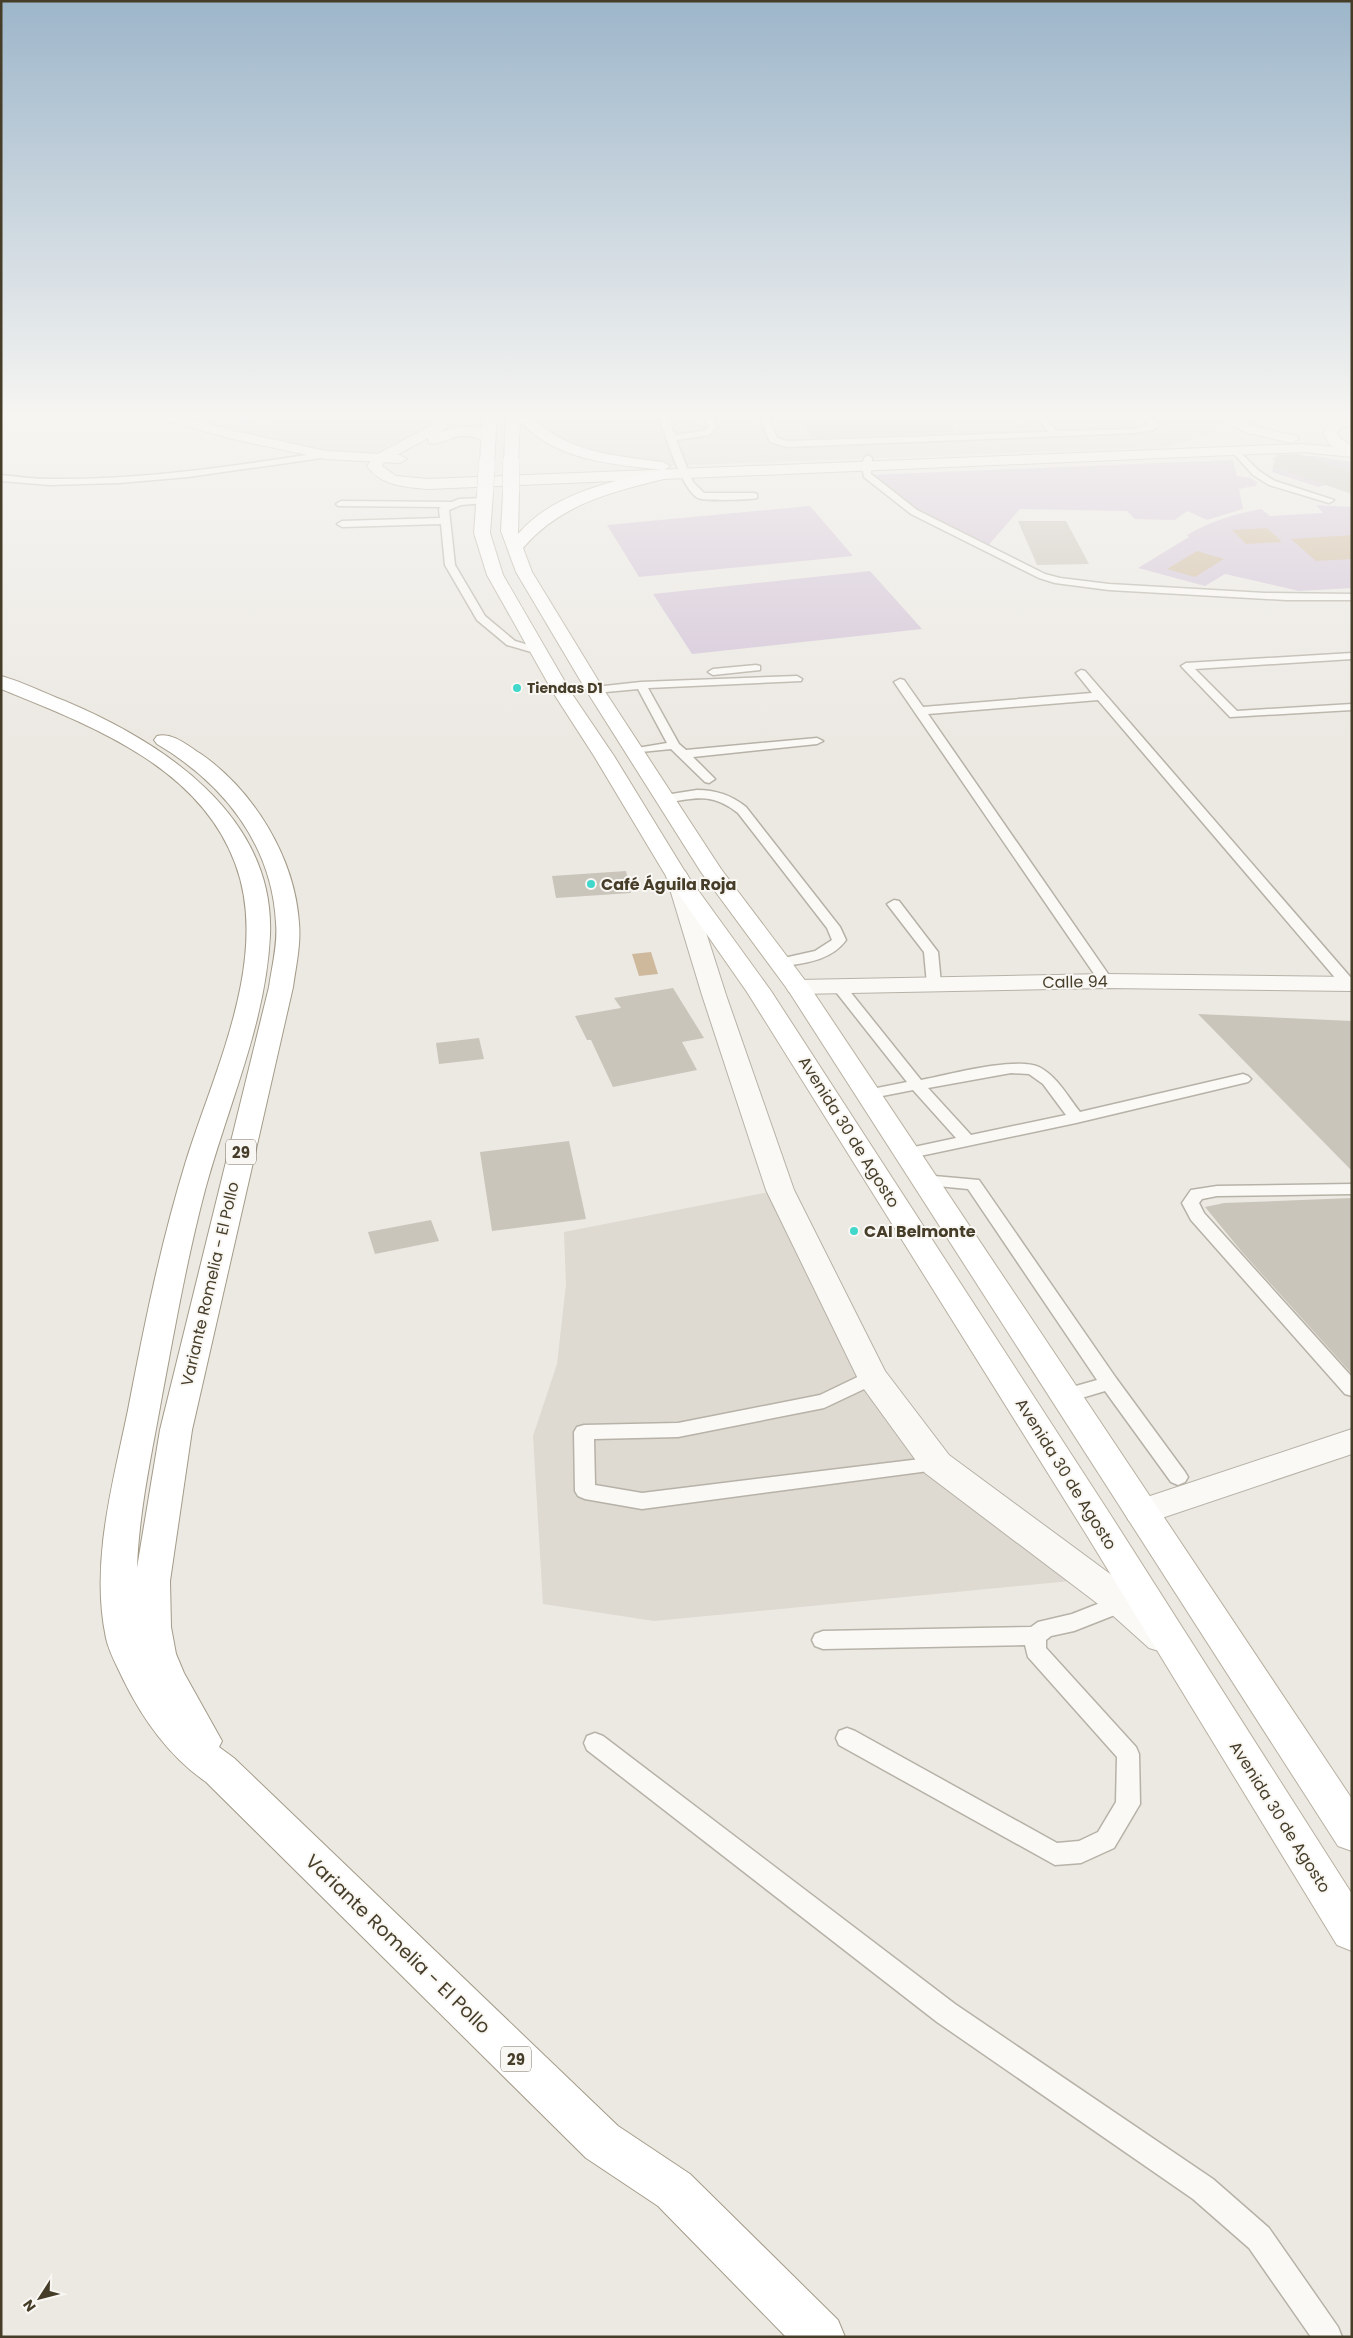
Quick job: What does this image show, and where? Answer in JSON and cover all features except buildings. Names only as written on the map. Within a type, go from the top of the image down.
[{"type":"main road","name":"Avenida 30 de Agosto","points":[[483,523],[482,533],[486,550],[496,575],[538,651],[677,876],[764,999],[1093,1516],[1352,1930]]},
{"type":"main road","points":[[510,523],[510,531],[524,572],[634,751],[712,872],[788,975],[867,1094],[1352,1833]]},
{"type":"main road","points":[[515,548],[530,530],[540,523]]},
{"type":"main road","name":"Variante Romelia - El Pollo","points":[[1,668],[108,710],[161,738],[213,774],[233,794],[251,819],[265,844],[284,894],[288,922],[287,950],[281,987],[176,1430],[152,1581],[152,1627],[158,1654],[168,1679],[220,1770]]},
{"type":"main road","name":"Variante Romelia - El Pollo","points":[[1,682],[80,713],[149,749],[174,767],[215,810],[234,838],[248,865],[258,903],[258,949],[244,1024],[199,1162],[170,1275],[124,1515],[118,1589],[119,1616],[125,1642],[139,1675],[179,1736],[220,1770],[602,2142],[674,2190],[821,2337]]},
{"type":"street","points":[[677,876],[714,995],[780,1190],[872,1378],[937,1464],[1123,1603],[1174,1648]]},
{"type":"street","name":"Calle 94","points":[[788,975],[838,987],[1106,981],[1350,984]]},
{"type":"street","points":[[1141,1512],[1352,1442]]},
{"type":"lane","points":[[342,524],[372,523]]},
{"type":"lane","points":[[444,523],[450,564],[481,618],[511,643],[538,651]]},
{"type":"lane","points":[[936,523],[1042,576],[1063,583],[1080,586],[1279,597],[1352,597]]},
{"type":"lane","points":[[1352,656],[1186,666],[1234,715],[1352,707]]},
{"type":"lane","points":[[674,684],[678,678],[693,674],[756,668]]},
{"type":"lane","points":[[1081,673],[1350,984]]},
{"type":"lane","points":[[595,690],[641,685],[797,679]]},
{"type":"lane","points":[[900,682],[1106,981]]},
{"type":"lane","points":[[641,685],[665,725],[674,745],[709,778]]},
{"type":"lane","points":[[920,711],[1100,696]]},
{"type":"lane","points":[[685,754],[817,741]]},
{"type":"lane","points":[[634,751],[674,745]]},
{"type":"lane","points":[[665,799],[715,794],[730,799],[742,810],[833,927],[839,940],[833,948],[815,956],[788,975]]},
{"type":"lane","points":[[894,904],[930,952],[934,984]]},
{"type":"lane","points":[[838,987],[916,1084],[966,1140]]},
{"type":"lane","points":[[867,1094],[1011,1068],[1033,1070],[1048,1081],[1076,1118]]},
{"type":"lane","points":[[906,1154],[1076,1118],[1243,1079]]},
{"type":"lane","points":[[923,1180],[973,1184],[1109,1383],[1178,1477]]},
{"type":"lane","points":[[1352,1189],[1217,1191],[1197,1194],[1190,1203],[1197,1216],[1352,1390]]},
{"type":"lane","points":[[872,1378],[824,1401],[678,1430],[584,1432],[585,1491],[642,1501],[937,1464]]},
{"type":"lane","points":[[1065,1396],[1109,1383]]},
{"type":"lane","points":[[823,1640],[1035,1636],[1045,1628],[1074,1622],[1123,1603]]},
{"type":"lane","points":[[848,1738],[1055,1854],[1081,1852],[1106,1840],[1128,1804],[1128,1754],[1036,1651],[1035,1636]]},
{"type":"lane","points":[[595,1743],[946,2013],[1203,2189],[1259,2238],[1328,2337]]},
{"type":"shaded area","points":[[627,523],[825,523],[853,556],[639,577],[607,525]]},
{"type":"shaded area","points":[[936,523],[1008,523],[986,548]]},
{"type":"shaded area","points":[[1212,523],[1352,523],[1352,588],[1299,591],[1225,574],[1205,586],[1138,568],[1189,537],[1187,535]]},
{"type":"shaded area","points":[[1267,528],[1282,542],[1246,544],[1232,530]]},
{"type":"shaded area","points":[[1352,535],[1352,559],[1316,561],[1291,539]]},
{"type":"shaded area","points":[[1197,551],[1224,559],[1195,577],[1167,569]]},
{"type":"shaded area","points":[[870,571],[922,629],[692,654],[653,594]]},
{"type":"shaded area","points":[[651,952],[658,974],[639,976],[632,954]]},
{"type":"shaded area","points":[[780,1190],[937,1464],[1092,1579],[654,1621],[543,1604],[533,1436],[557,1364],[566,1284],[564,1232]]},
{"type":"place","name":"Tiendas D1","points":[[517,688]]},
{"type":"place","name":"Café Águila Roja","points":[[591,884]]},
{"type":"place","name":"CAI Belmonte","points":[[854,1231]]}]
